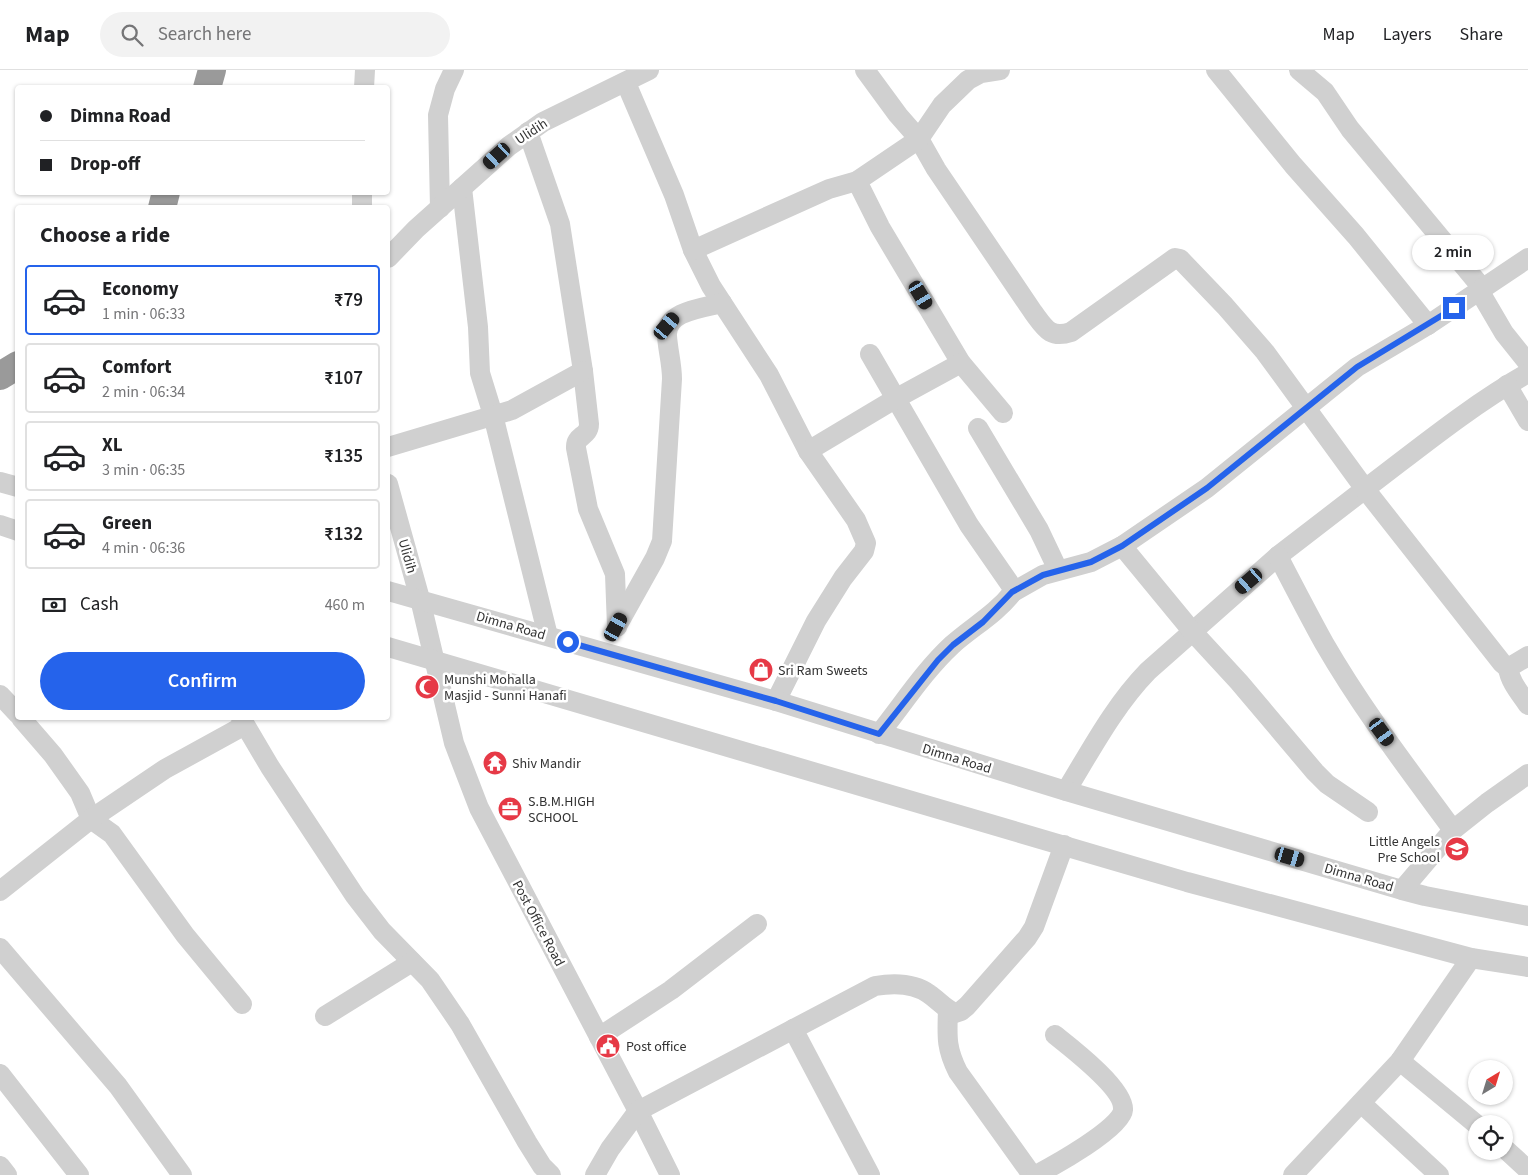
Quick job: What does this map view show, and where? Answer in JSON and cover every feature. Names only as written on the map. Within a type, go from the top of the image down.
[{"type":"highway","points":[[194,85],[197,70]]},
{"type":"highway","points":[[208,85],[212,70]]},
{"type":"highway","points":[[0,356],[15,348]]},
{"type":"highway","points":[[0,376],[15,367]]},
{"type":"street","points":[[364,85],[365,70]]},
{"type":"street","points":[[440,208],[438,115],[445,89],[454,70]]},
{"type":"street","name":"Ulidih","points":[[390,256],[462,188],[509,146],[528,132],[543,122],[649,70]]},
{"type":"street","points":[[865,70],[898,115],[919,138],[925,152],[947,185],[1033,312],[1050,332],[1060,336],[1071,332],[1175,258],[1180,259],[1225,306],[1265,352],[1365,489],[1492,652],[1508,668],[1509,676],[1528,705]]},
{"type":"street","points":[[1216,70],[1293,166],[1356,236],[1428,325]]},
{"type":"street","points":[[1299,70],[1325,92],[1350,129],[1481,290],[1504,333],[1528,362]]},
{"type":"street","points":[[693,250],[829,189],[856,181],[919,138],[942,105],[961,86],[987,71]]},
{"type":"street","points":[[626,82],[674,195],[693,250],[711,286],[768,375],[808,451],[856,520],[866,543],[864,551],[843,578],[816,621],[776,701]]},
{"type":"street","points":[[528,132],[560,224],[583,371],[589,430],[576,442],[576,448],[588,509],[615,574],[616,627]]},
{"type":"street","points":[[856,181],[880,227],[962,363],[1003,413]]},
{"type":"street","points":[[462,188],[478,327],[480,372],[494,415],[548,636]]},
{"type":"street","points":[[879,734],[938,660],[953,645],[983,622],[1012,592],[1043,575],[1091,562],[1122,546],[1207,488],[1357,367],[1428,325],[1528,258]]},
{"type":"street","points":[[606,652],[616,627],[655,558],[662,541],[672,379],[672,363],[667,326],[674,318],[722,302]]},
{"type":"street","points":[[870,354],[969,525],[1012,586],[1012,592]]},
{"type":"street","points":[[808,451],[895,399],[962,363]]},
{"type":"street","points":[[390,445],[512,410],[583,371]]},
{"type":"street","points":[[1066,791],[1128,693],[1148,671],[1192,631],[1278,556],[1365,489],[1466,414],[1507,385],[1528,373]]},
{"type":"street","points":[[1507,385],[1528,421]]},
{"type":"street","points":[[978,428],[1039,530],[1058,570]]},
{"type":"street","points":[[0,482],[15,486]]},
{"type":"street","name":"Ulidih","points":[[390,491],[420,599],[434,660]]},
{"type":"street","points":[[0,525],[15,530]]},
{"type":"street","points":[[1122,546],[1192,631],[1239,682],[1315,772],[1327,784],[1368,812]]},
{"type":"street","points":[[1278,556],[1325,644],[1382,732],[1453,830]]},
{"type":"street","name":"Dimna Road","points":[[390,592],[776,701],[1066,791],[1402,890],[1528,916]]},
{"type":"street","points":[[390,648],[1187,882],[1472,958],[1528,967]]},
{"type":"street","points":[[1508,668],[1528,656]]},
{"type":"street","name":"Post Office Road","points":[[434,660],[454,743],[479,808],[638,1110],[670,1175]]},
{"type":"street","points":[[0,695],[15,711]]},
{"type":"street","points":[[23,720],[53,755],[80,793],[92,819],[112,834],[176,923],[242,1004]]},
{"type":"street","points":[[0,892],[92,819],[165,769],[243,721],[270,767],[355,896],[382,931],[430,980],[460,1024],[532,1150],[542,1166],[551,1175]]},
{"type":"street","points":[[1402,890],[1453,830],[1528,774]]},
{"type":"street","points":[[595,1175],[610,1149],[638,1110],[876,986],[890,983],[922,990],[948,1010],[955,1013],[961,1011],[1027,938],[1034,927],[1064,846]]},
{"type":"street","points":[[599,1037],[671,990],[757,924]]},
{"type":"street","points":[[0,949],[20,969],[118,1086],[182,1175]]},
{"type":"street","points":[[1293,1175],[1400,1061],[1472,958]]},
{"type":"street","points":[[325,1016],[412,962]]},
{"type":"street","points":[[948,1010],[947,1038],[950,1055],[958,1072],[1032,1175]]},
{"type":"street","points":[[793,1029],[870,1175]]},
{"type":"street","points":[[1036,1175],[1096,1139],[1120,1118],[1123,1109],[1120,1098],[1109,1084],[1080,1054],[1055,1035]]},
{"type":"street","points":[[1400,1061],[1468,1117]]},
{"type":"street","points":[[0,1074],[79,1175]]},
{"type":"street","points":[[1361,1103],[1439,1175]]},
{"type":"street","points":[[1513,1156],[1528,1170]]},
{"type":"street","points":[[0,1166],[7,1175]]},
{"type":"place","name":"Sri Ram Sweets","points":[[761,670]]},
{"type":"place","name":"Munshi Mohalla Masjid - Sunni Hanafi","points":[[427,687]]},
{"type":"place","name":"Shiv Mandir","points":[[495,763]]},
{"type":"place","name":"S.B.M.HIGH SCHOOL","points":[[510,809]]},
{"type":"place","name":"Little Angels Pre School","points":[[1457,849]]},
{"type":"place","name":"Post office","points":[[608,1046]]},
{"type":"route","points":[[568,642],[776,701],[879,734],[938,660],[953,645],[983,622],[1012,592],[1043,575],[1091,562],[1122,546],[1207,488],[1357,367],[1454,308]]}]
